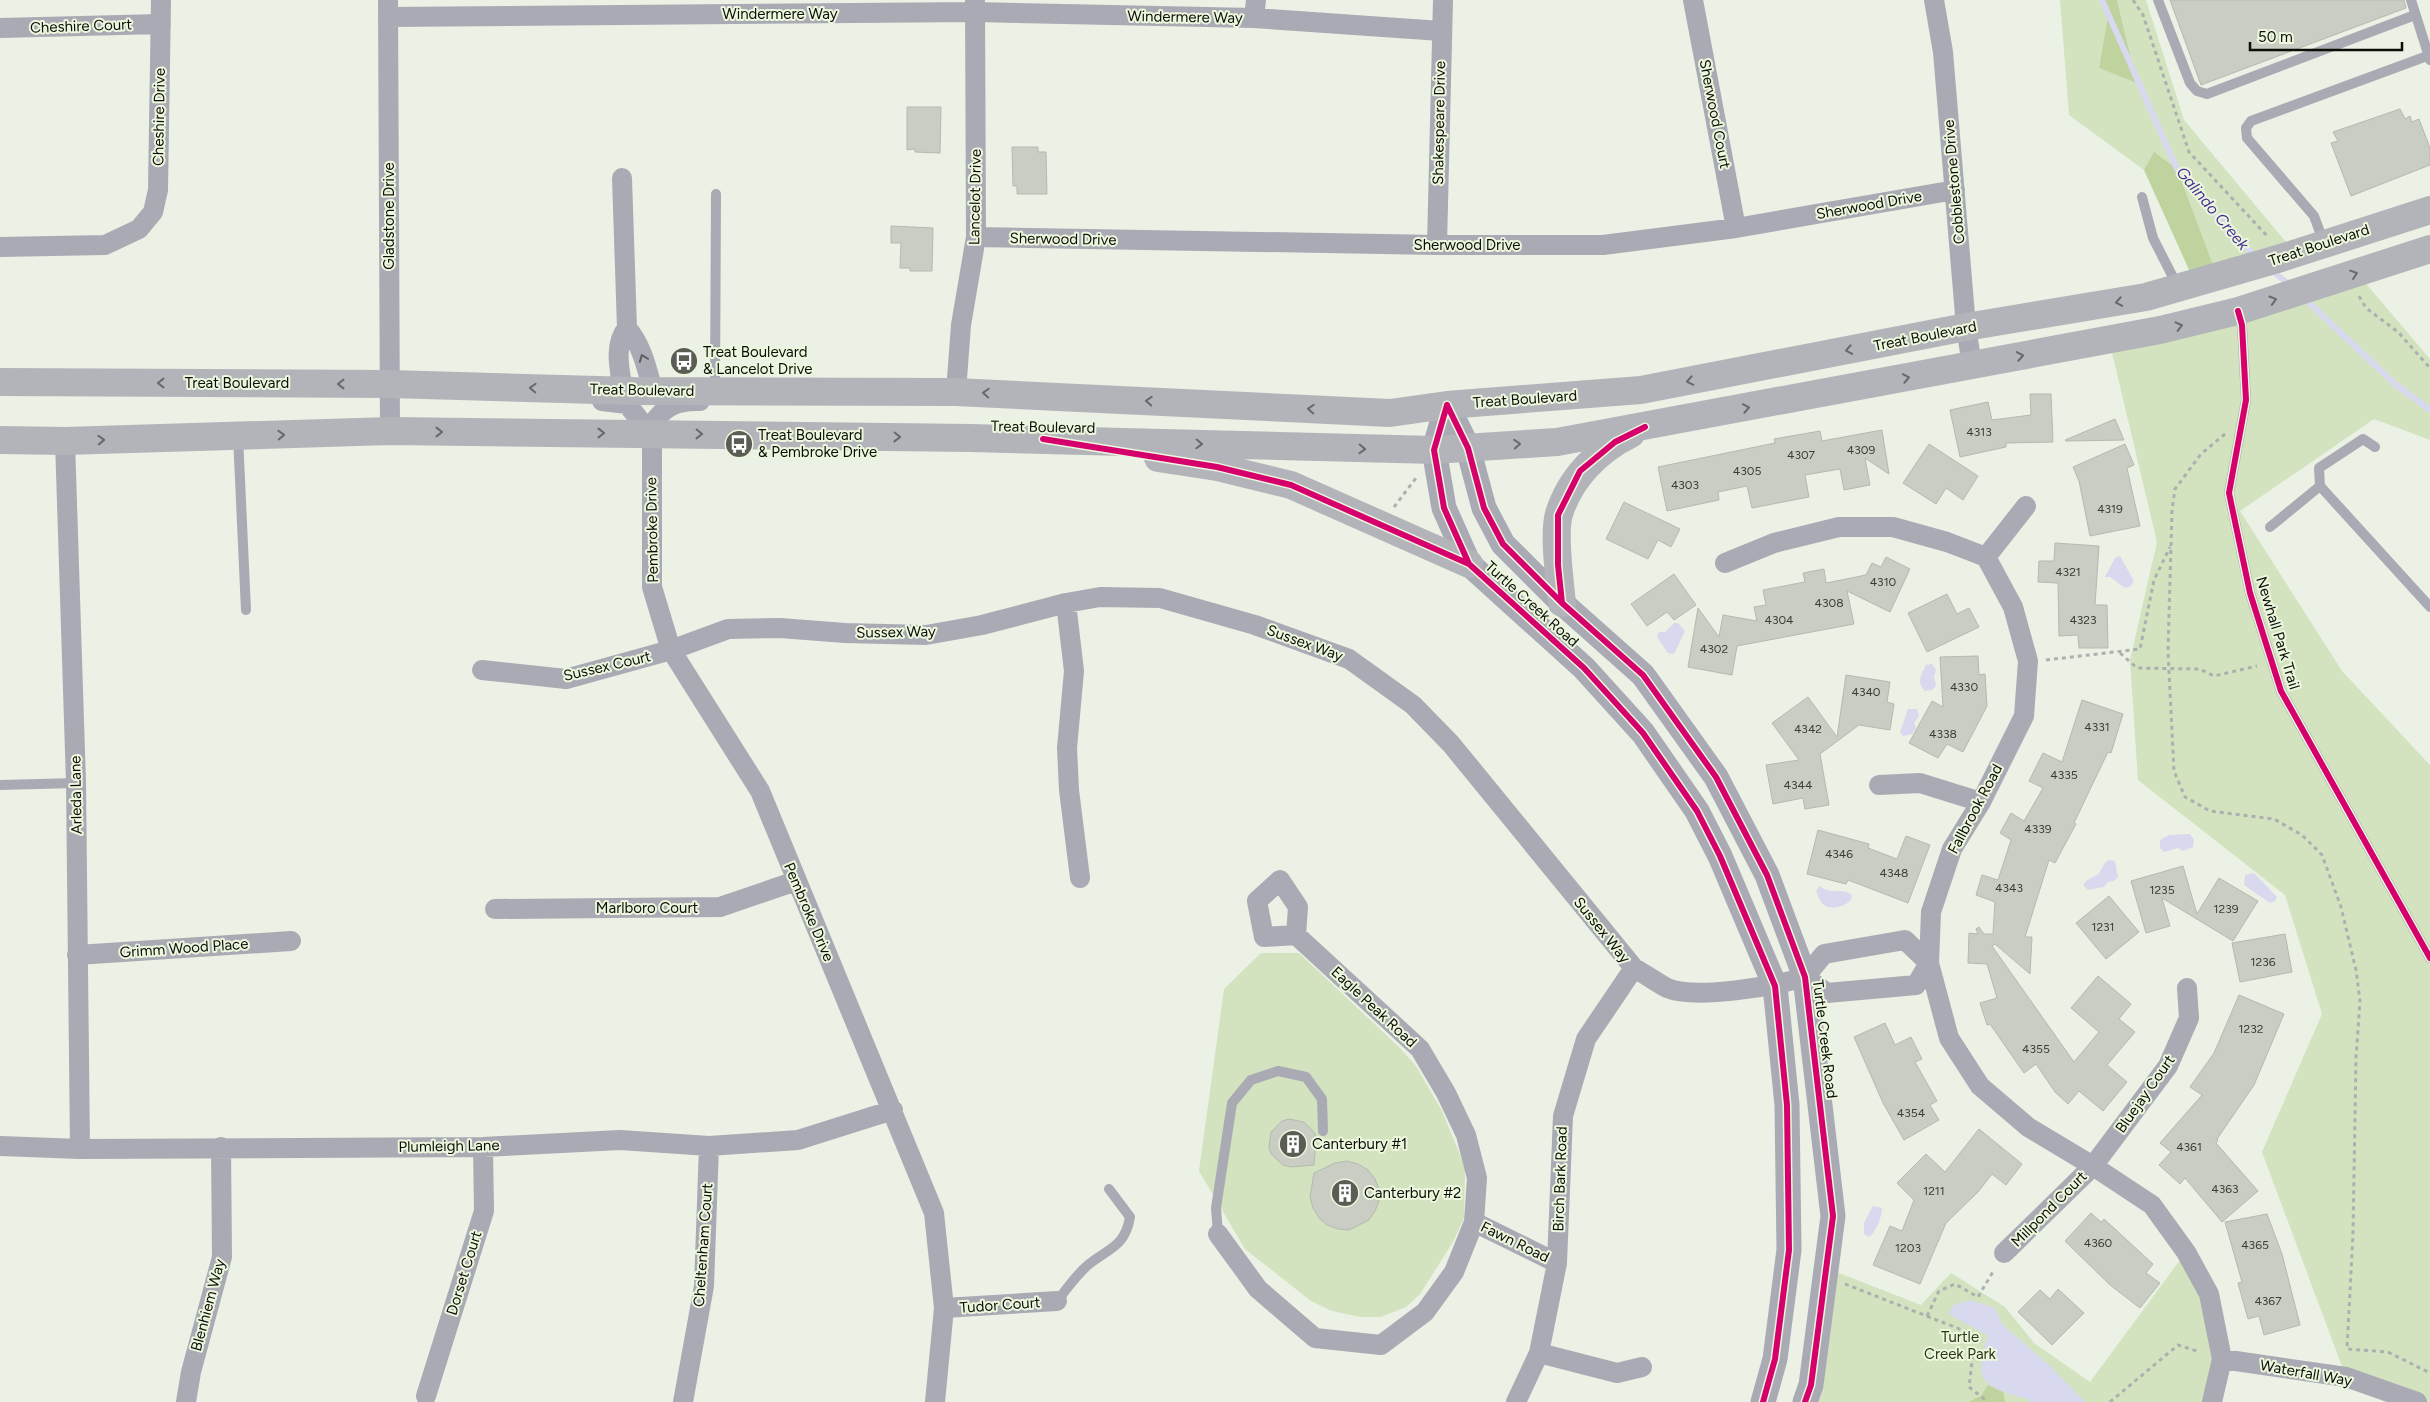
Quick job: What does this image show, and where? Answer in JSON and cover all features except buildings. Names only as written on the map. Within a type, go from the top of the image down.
[{"type":"main road","name":"Treat Boulevard","points":[[0,382],[390,384],[623,391],[956,392],[1390,413],[1447,406],[1641,390],[1966,328],[2146,297],[2281,258],[2430,210]]},
{"type":"main road","name":"Treat Boulevard","points":[[0,440],[65,441],[390,431],[1043,439],[1434,450],[1557,442],[2160,330],[2238,311],[2430,249]]},
{"type":"main road","points":[[1562,603],[1558,565],[1558,515],[1580,471],[1615,442],[1645,427]]},
{"type":"main road","points":[[1043,439],[1217,467],[1291,485],[1469,564]]},
{"type":"street","name":"Cheshire Drive","points":[[0,247],[105,245],[139,229],[153,212],[158,190],[161,0]]},
{"type":"street","name":"Shakespeare Drive","points":[[1437,245],[1443,0]]},
{"type":"street","name":"Sherwood Court","points":[[1693,0],[1736,228]]},
{"type":"street","name":"Cobblestone Drive","points":[[1934,0],[1943,52],[1966,328],[1972,365]]},
{"type":"street","name":"Windermere Way","points":[[388,8],[975,6],[1255,9],[1442,31]]},
{"type":"street","name":"Lancelot Drive","points":[[956,392],[961,325],[976,237],[975,6]]},
{"type":"street","name":"Gladstone Drive","points":[[388,8],[390,431]]},
{"type":"street","name":"Cheshire Court","points":[[0,28],[161,24]]},
{"type":"street","points":[[622,178],[627,328],[635,337],[652,391]]},
{"type":"street","name":"Sherwood Drive","points":[[976,237],[1437,245],[1604,245],[1736,228],[1955,190]]},
{"type":"street","points":[[623,391],[618,348],[620,337],[627,328]]},
{"type":"street","points":[[561,389],[574,400],[627,404],[651,434]]},
{"type":"street","name":"Pembroke Drive","points":[[861,391],[854,399],[841,403],[685,400],[676,403],[658,416],[651,434],[652,587],[671,650],[760,791],[934,1213],[944,1308],[935,1402]]},
{"type":"street","name":"Turtle Creek Road","points":[[1447,406],[1468,448],[1484,508],[1503,544],[1562,603],[1643,675],[1716,777],[1767,875],[1805,977],[1833,1216],[1811,1385],[1804,1402]]},
{"type":"street","name":"Turtle Creek Road","points":[[1447,406],[1434,450],[1444,508],[1469,564],[1584,668],[1643,733],[1697,811],[1720,856],[1775,986],[1787,1105],[1789,1250],[1775,1359],[1763,1402]]},
{"type":"street","name":"Arleda Lane","points":[[65,441],[76,783],[80,1149]]},
{"type":"street","points":[[1725,563],[1774,543],[1839,527],[1893,527],[1947,542],[1986,558],[2026,506]]},
{"type":"street","name":"Fallbrook Road","points":[[1986,558],[2013,607],[2028,661],[2024,716],[1981,802],[1952,849],[1931,912],[1929,963],[1949,1038],[1980,1086],[2028,1128],[2093,1166],[2152,1205],[2186,1252],[2209,1294],[2222,1359],[2212,1402]]},
{"type":"street","name":"Sussex Way","points":[[671,650],[728,629],[780,628],[845,633],[926,634],[982,625],[1066,603],[1100,597],[1160,598],[1256,625],[1348,659],[1414,705],[1451,744],[1634,968],[1669,988],[1694,992],[1775,986],[1805,977]]},
{"type":"street","points":[[1066,603],[1074,671],[1067,748],[1069,790],[1080,878]]},
{"type":"street","name":"Sussex Court","points":[[482,670],[566,679],[671,650]]},
{"type":"street","points":[[1879,785],[1920,783],[1981,802]]},
{"type":"street","name":"Marlboro Court","points":[[495,909],[720,907],[796,881]]},
{"type":"street","name":"Eagle Peak Road","points":[[1218,1234],[1258,1289],[1315,1338],[1381,1345],[1425,1312],[1454,1272],[1474,1222],[1477,1178],[1466,1135],[1446,1092],[1420,1049],[1296,935]]},
{"type":"street","points":[[1905,940],[1929,963],[1916,985],[1827,993],[1805,977],[1824,954],[1905,940]]},
{"type":"street","name":"Grimm Wood Place","points":[[78,955],[291,941]]},
{"type":"street","name":"Birch Bark Road","points":[[1516,1402],[1539,1353],[1556,1262],[1563,1116],[1586,1039],[1634,968]]},
{"type":"street","name":"Bluejay Court","points":[[2093,1166],[2168,1066],[2189,1018],[2187,988]]},
{"type":"street","name":"Plumleigh Lane","points":[[0,1146],[80,1149],[482,1147],[620,1140],[709,1146],[798,1140],[893,1110]]},
{"type":"street","name":"Cheltenham Court","points":[[683,1402],[704,1286],[709,1146]]},
{"type":"street","name":"Blenhiem Way","points":[[186,1402],[190,1372],[222,1257],[221,1147]]},
{"type":"street","name":"Dorset Court","points":[[426,1396],[484,1211],[482,1147]]},
{"type":"street","name":"Millpond Court","points":[[2004,1252],[2093,1166]]},
{"type":"street","name":"Fawn Road","points":[[1474,1222],[1556,1262]]},
{"type":"street","name":"Tudor Court","points":[[944,1308],[1057,1301]]},
{"type":"street","points":[[1539,1353],[1616,1372],[1642,1368]]},
{"type":"street","name":"Waterfall Way","points":[[2222,1359],[2346,1377],[2417,1402]]},
{"type":"lane","points":[[2158,0],[2190,83],[2197,91],[2207,94],[2415,15]]},
{"type":"lane","points":[[2324,243],[2314,216],[2247,138],[2246,128],[2251,121],[2429,57],[2411,0]]},
{"type":"lane","points":[[715,391],[716,194]]},
{"type":"lane","points":[[2142,197],[2153,238],[2178,288]]},
{"type":"lane","name":"Newhall Park Trail","points":[[2238,311],[2242,325],[2246,400],[2229,493],[2250,593],[2281,691],[2430,958]]},
{"type":"lane","points":[[238,436],[246,610]]},
{"type":"lane","points":[[2375,447],[2363,439],[2319,468],[2320,486],[2430,607]]},
{"type":"lane","points":[[2270,527],[2320,486]]},
{"type":"lane","points":[[0,785],[76,783]]},
{"type":"lane","points":[[1218,1234],[1216,1208],[1232,1103],[1251,1080],[1278,1071],[1306,1078],[1322,1099],[1323,1131]]},
{"type":"lane","points":[[1057,1301],[1087,1266],[1121,1242],[1128,1232],[1130,1217],[1109,1189]]},
{"type":"path","points":[[2133,0],[2143,15],[2189,152],[2276,245],[2281,258]]},
{"type":"path","points":[[2355,289],[2366,308],[2398,332],[2430,368]]},
{"type":"path","points":[[2243,419],[2201,454],[2175,489],[2171,545],[2169,669],[2174,771],[2185,797],[2210,811],[2274,819],[2302,835],[2322,855],[2341,908],[2356,970],[2360,1001],[2356,1058],[2353,1234],[2346,1349],[2388,1352],[2430,1373]]},
{"type":"path","points":[[1391,510],[1418,476]]},
{"type":"path","points":[[2028,661],[2140,649],[2154,580],[2171,545]]},
{"type":"path","points":[[2119,652],[2138,668],[2200,669],[2214,676],[2249,669],[2271,661]]},
{"type":"path","points":[[1927,1316],[1939,1291],[1955,1284],[1978,1297],[2004,1252]]},
{"type":"path","points":[[1825,1279],[1851,1286],[1975,1335],[1968,1387],[1988,1402]]},
{"type":"path","points":[[2110,1402],[2178,1345],[2222,1359]]},
{"type":"green space","points":[[2060,0],[2102,0],[2108,15],[2099,68],[2137,82],[2117,0],[2146,0],[2184,120],[2296,254],[2217,276],[2154,153],[2144,170],[2069,115]]},
{"type":"green space","points":[[2102,0],[2117,0],[2137,83],[2099,68],[2108,15]]},
{"type":"green space","points":[[2154,152],[2177,169],[2217,276],[2195,283],[2144,170]]},
{"type":"green space","points":[[2357,273],[2430,359],[2430,440],[2374,419],[2240,511],[2342,671],[2430,765],[2430,1402],[2417,1402],[2346,1377],[2262,1152],[2322,1014],[2285,895],[2138,780],[2130,660],[2157,542],[2109,340]]},
{"type":"green space","points":[[1261,953],[1299,953],[1400,1048],[1416,1066],[1442,1111],[1465,1167],[1464,1218],[1453,1242],[1420,1294],[1406,1307],[1381,1317],[1360,1317],[1332,1311],[1311,1301],[1245,1249],[1199,1171],[1224,989]]},
{"type":"green space","name":"Turtle Creek Park","points":[[2186,1252],[2222,1359],[2212,1402],[1805,1402],[1826,1268],[1921,1305],[1951,1273],[2005,1307],[2034,1343],[2090,1382]]},
{"type":"green space","points":[[1988,1385],[2003,1391],[2005,1402],[1968,1402],[1981,1396]]},
{"type":"water","points":[[2120,556],[2134,581],[2131,586],[2125,588],[2110,577],[2105,577],[2115,558]]},
{"type":"water","points":[[1674,623],[1678,623],[1685,631],[1674,654],[1668,653],[1657,637],[1659,632],[1665,632]]},
{"type":"water","points":[[1932,664],[1936,670],[1934,677],[1936,686],[1932,690],[1925,691],[1922,688],[1920,678],[1926,665]]},
{"type":"water","points":[[1908,709],[1917,709],[1919,716],[1914,723],[1916,728],[1912,734],[1903,736],[1900,732]]},
{"type":"water","points":[[2190,834],[2194,840],[2193,847],[2183,851],[2178,848],[2164,852],[2160,848],[2160,840],[2169,835]]},
{"type":"water","points":[[2109,860],[2115,861],[2118,877],[2114,881],[2108,882],[2104,887],[2088,890],[2083,885],[2099,873],[2104,864]]},
{"type":"water","points":[[2254,873],[2277,897],[2275,901],[2270,903],[2244,885],[2245,875]]},
{"type":"water","points":[[1820,886],[1828,890],[1844,891],[1852,895],[1851,900],[1841,906],[1828,907],[1821,902],[1816,891]]},
{"type":"water","points":[[1873,1206],[1882,1208],[1882,1211],[1876,1228],[1869,1237],[1864,1234],[1864,1223]]},
{"type":"water","points":[[1970,1300],[1995,1308],[2002,1324],[2049,1365],[2085,1402],[2030,1402],[2028,1399],[2001,1391],[1985,1381],[1981,1364],[1988,1336],[1949,1314],[1953,1305]]},
{"type":"waterway","name":"Galindo Creek","points":[[2102,0],[2177,169],[2235,238],[2257,257]]},
{"type":"waterway","name":"Galindo Creek","points":[[2270,269],[2291,286]]},
{"type":"waterway","name":"Galindo Creek","points":[[2304,298],[2395,384],[2430,410]]},
{"type":"cycle path","points":[[2238,311],[2242,325],[2246,400],[2229,493],[2250,593],[2281,691],[2430,958]]},
{"type":"cycle path","points":[[1447,405],[1468,448],[1484,508],[1503,544],[1562,603],[1643,675],[1716,777],[1767,875],[1805,977],[1833,1216],[1811,1385],[1805,1402]]},
{"type":"cycle path","points":[[1447,405],[1434,450],[1444,508],[1469,564],[1584,668],[1643,733],[1697,811],[1720,856],[1775,986],[1787,1105],[1789,1250],[1775,1359],[1763,1402]]},
{"type":"cycle path","points":[[1562,603],[1558,565],[1558,515],[1580,471],[1615,442],[1645,427]]},
{"type":"cycle path","points":[[1043,439],[1217,467],[1291,485],[1469,564]]},
{"type":"place","name":"Treat Boulevard & Lancelot Drive","points":[[684,361]]},
{"type":"place","name":"Treat Boulevard & Pembroke Drive","points":[[739,444]]},
{"type":"place","name":"Canterbury #1","points":[[1293,1144]]},
{"type":"place","name":"Canterbury #2","points":[[1345,1193]]}]
